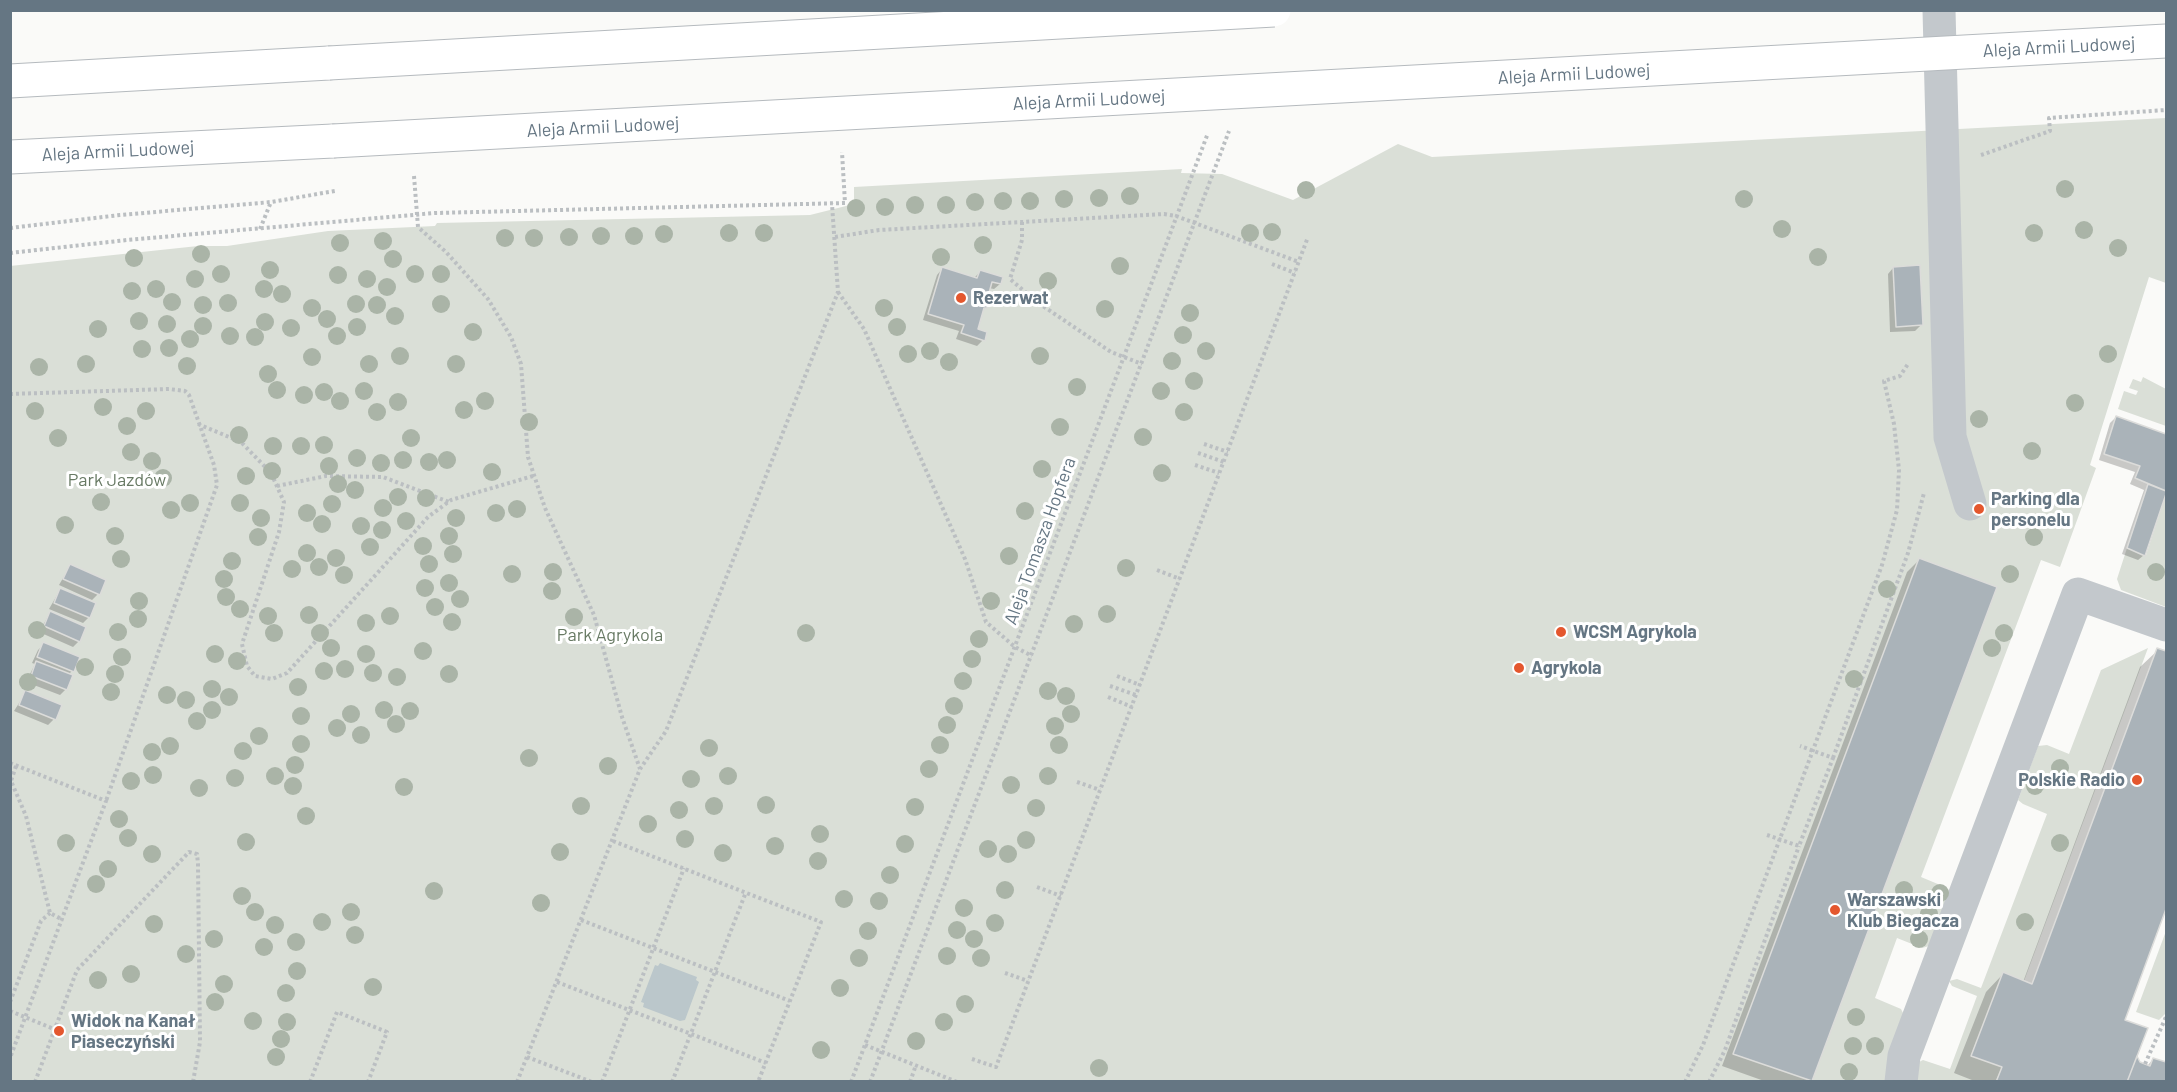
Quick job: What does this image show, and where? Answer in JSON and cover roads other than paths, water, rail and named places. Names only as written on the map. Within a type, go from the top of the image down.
[{"type":"main road","points":[[10,81],[1274,10]]},
{"type":"main road","name":"Aleja Armii Ludowej","points":[[10,157],[2166,40]]},
{"type":"lane","points":[[1939,10],[1950,437],[1970,504]]},
{"type":"lane","points":[[1901,1082],[1904,1056],[2078,594],[2166,625]]},
{"type":"place","name":"Rezerwat","points":[[961,298]]},
{"type":"place","name":"Parking dla personelu","points":[[1979,509]]},
{"type":"place","name":"WCSM Agrykola","points":[[1561,632]]},
{"type":"place","name":"Agrykola","points":[[1519,668]]},
{"type":"place","name":"Polskie Radio","points":[[2137,780]]},
{"type":"place","name":"Warszawski Klub Biegacza","points":[[1835,910]]},
{"type":"place","name":"Widok na Kanał Piaseczyński","points":[[59,1031]]},
{"type":"park label","name":"Park Jazdów","points":[[117,480]]},
{"type":"park label","name":"Park Agrykola","points":[[610,635]]}]
